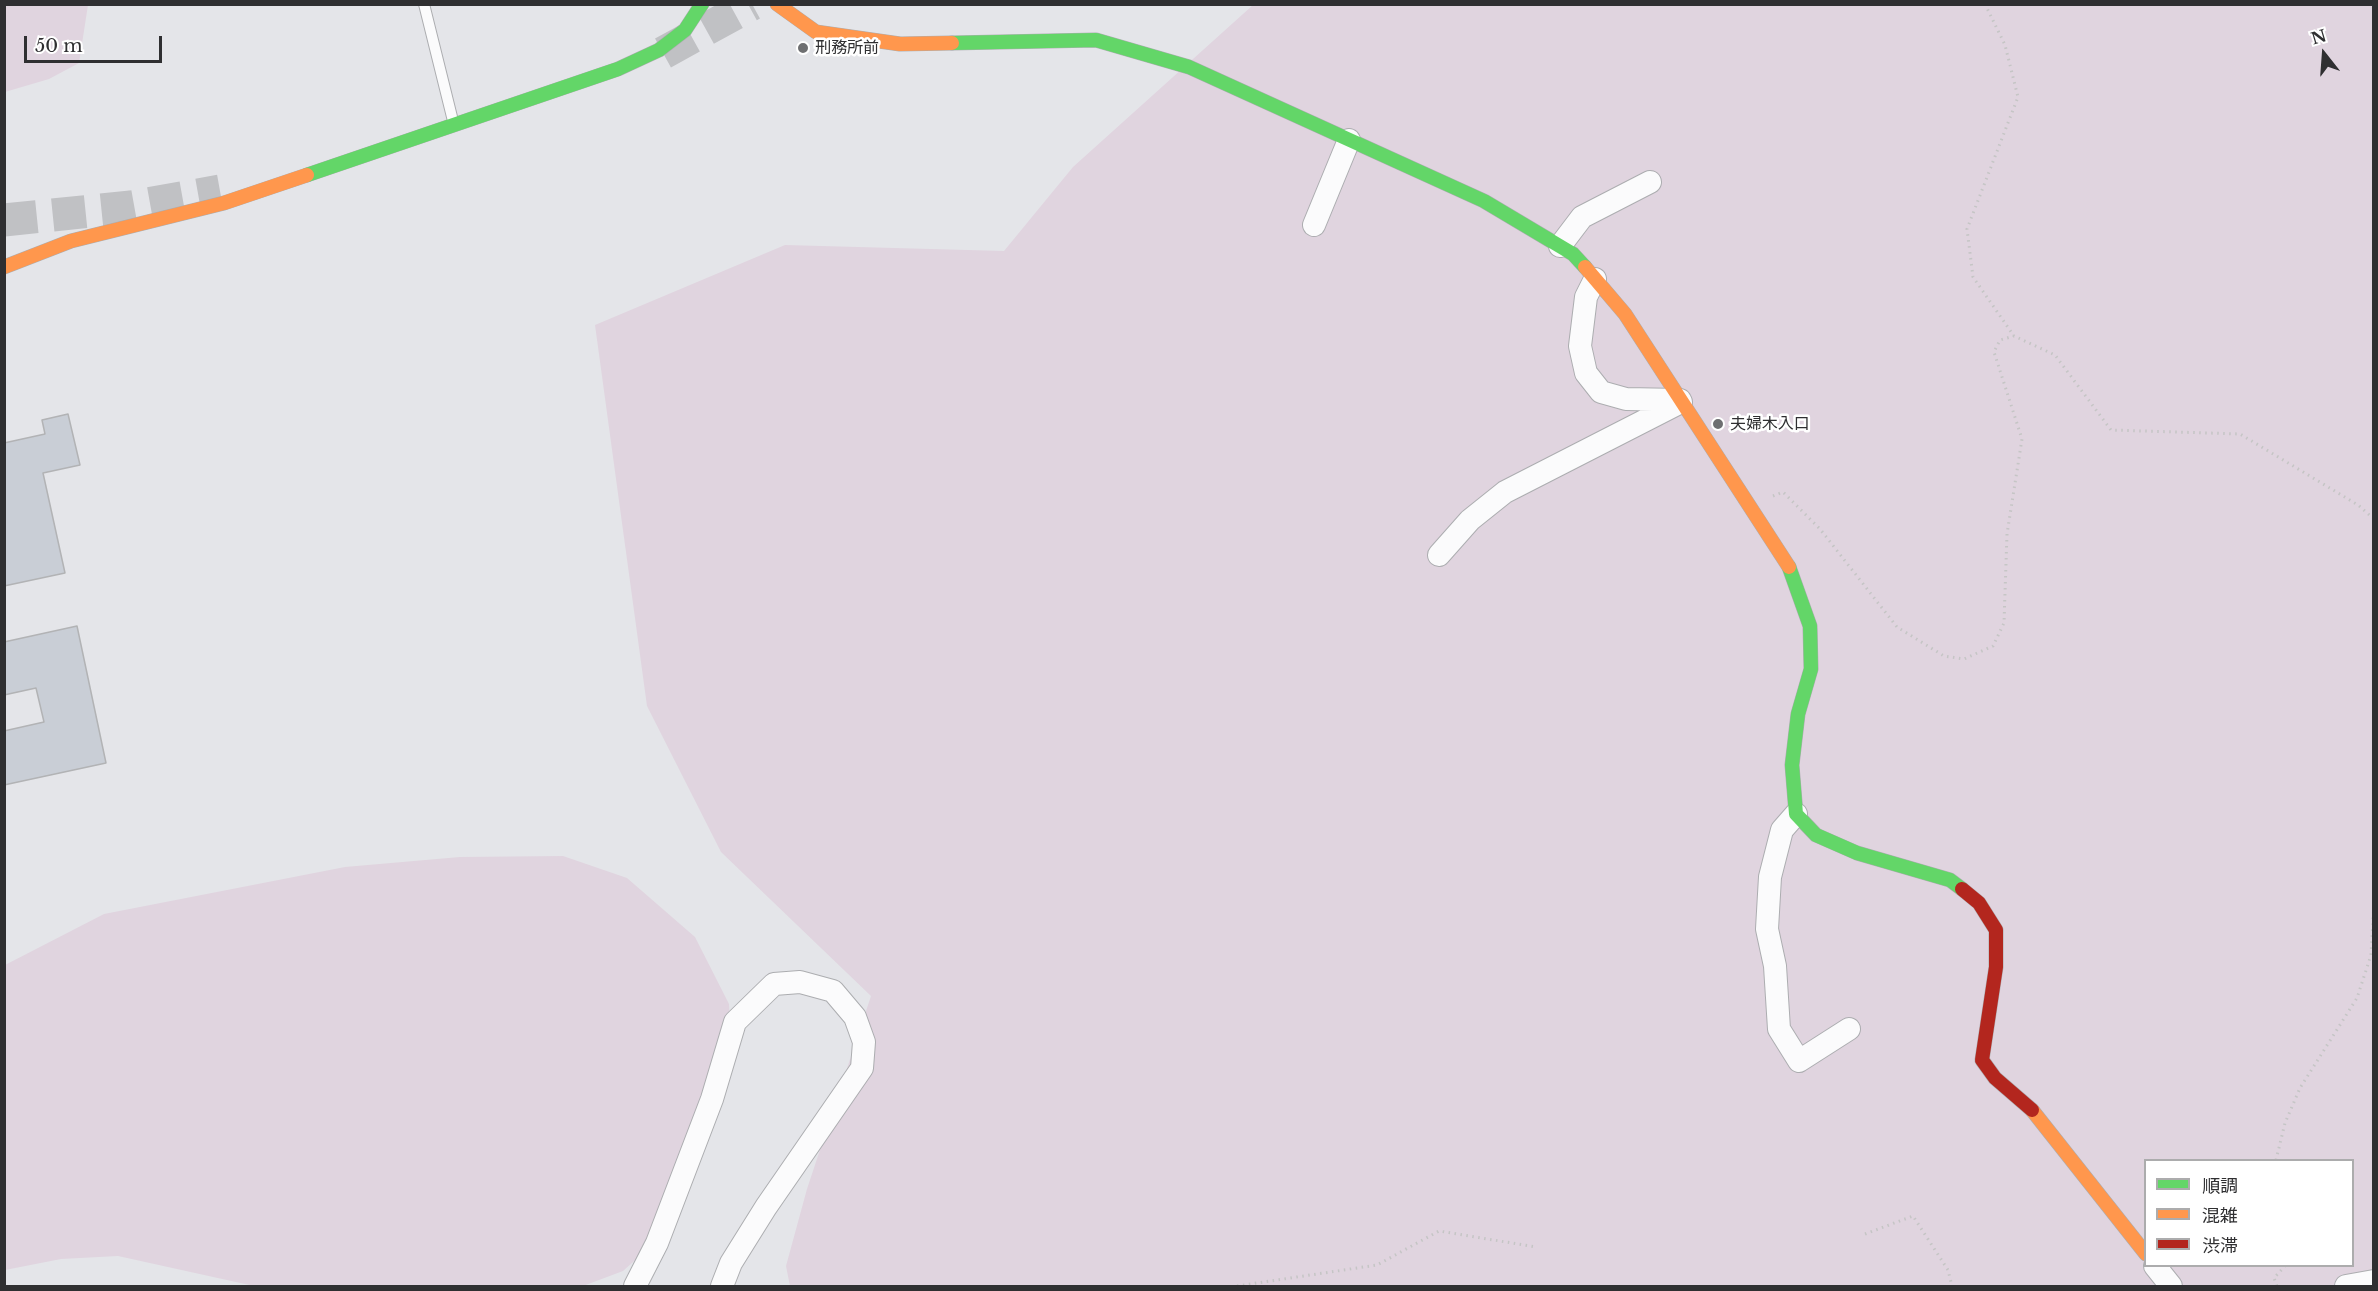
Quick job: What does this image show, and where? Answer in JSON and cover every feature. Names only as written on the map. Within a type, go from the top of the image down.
[{"type":"street","points":[[4,267],[71,241],[224,203],[618,69],[659,50],[686,30],[702,4]]},
{"type":"street","points":[[777,4],[816,32],[900,44],[1096,40],[1189,67],[1484,201],[1573,254],[1625,314],[1787,562],[1810,626],[1811,669],[1798,714],[1792,765],[1796,814],[1816,835],[1857,853],[1950,880],[1979,903],[1996,930],[1996,967],[1982,1060],[1995,1078],[2026,1102],[2144,1253]]},
{"type":"street","points":[[1314,225],[1349,140]]},
{"type":"street","points":[[1560,246],[1582,217],[1650,182]]},
{"type":"street","points":[[1594,279],[1586,297],[1580,346],[1586,373],[1601,392],[1626,399],[1681,401]]},
{"type":"street","points":[[1440,555],[1470,520],[1504,492],[1681,401]]},
{"type":"street","points":[[1796,814],[1782,830],[1770,877],[1767,928],[1775,966],[1779,1029],[1799,1061],[1849,1029]]},
{"type":"street","points":[[634,1287],[657,1243],[708,1110],[735,1022],[774,984],[800,982],[833,991],[855,1017],[864,1042],[862,1068],[766,1207],[731,1263],[722,1287]]},
{"type":"street","points":[[2156,1267],[2171,1287]]},
{"type":"street","points":[[2346,1287],[2373,1281]]},
{"type":"lane","points":[[424,4],[453,124]]},
{"type":"path","points":[[1985,4],[2005,45],[2018,97],[1967,229],[1973,278],[2014,336],[2055,355],[2111,430],[2240,434],[2358,505],[2373,519]]},
{"type":"path","points":[[1748,505],[1783,492],[1820,529],[1897,627],[1944,656],[1964,659],[1993,646],[2004,624],[2007,534],[2022,439],[1994,352],[2000,340],[2014,336]]},
{"type":"path","points":[[2276,1159],[2285,1123],[2300,1088],[2357,998],[2371,955],[2373,902]]},
{"type":"path","points":[[1865,1234],[1913,1216],[1948,1270],[1952,1287]]},
{"type":"path","points":[[1238,1287],[1377,1265],[1439,1231],[1536,1247]]},
{"type":"path","points":[[2277,1287],[2274,1278],[2284,1267]]},
{"type":"shaded area","points":[[5,4],[88,5],[79,63],[49,79],[5,92]]},
{"type":"shaded area","points":[[1253,5],[2373,5],[2373,1286],[790,1286],[786,1266],[807,1189],[871,996],[721,852],[647,706],[595,325],[785,245],[1004,251],[1073,167]]},
{"type":"shaded area","points":[[563,856],[627,878],[695,937],[729,1004],[732,1061],[651,1246],[623,1271],[583,1286],[254,1286],[118,1256],[61,1259],[5,1270],[5,965],[104,914],[345,867],[460,857]]},
{"type":"building","points":[[68,414],[80,465],[43,473],[65,573],[4,586],[4,443],[45,434],[42,420]]},
{"type":"building","points":[[77,626],[106,763],[4,785],[4,731],[44,722],[36,688],[4,695],[4,642]]},
{"type":"tunnel","points":[[663,53],[752,4]]},
{"type":"tunnel","points":[[4,220],[131,207],[220,191]]},
{"type":"traffic: fast","points":[[307,175],[618,69],[659,50],[685,30],[702,4]]},
{"type":"traffic: fast","points":[[952,43],[1096,40],[1189,67],[1484,201],[1573,254],[1585,267]]},
{"type":"traffic: fast","points":[[1789,567],[1810,626],[1811,669],[1798,714],[1792,765],[1796,814],[1816,835],[1857,853],[1950,880],[1962,889]]},
{"type":"traffic: slow","points":[[777,4],[816,32],[900,44],[952,43]]},
{"type":"traffic: slow","points":[[4,267],[71,241],[224,203],[307,175]]},
{"type":"traffic: slow","points":[[1585,267],[1625,314],[1789,567]]},
{"type":"traffic: slow","points":[[2032,1110],[2144,1251]]},
{"type":"traffic: jam","points":[[1962,889],[1979,903],[1996,930],[1996,967],[1982,1060],[1995,1078],[2032,1110]]},
{"type":"place","name":"刑務所前","points":[[803,48]]},
{"type":"place","name":"夫婦木入口","points":[[1718,424]]}]
